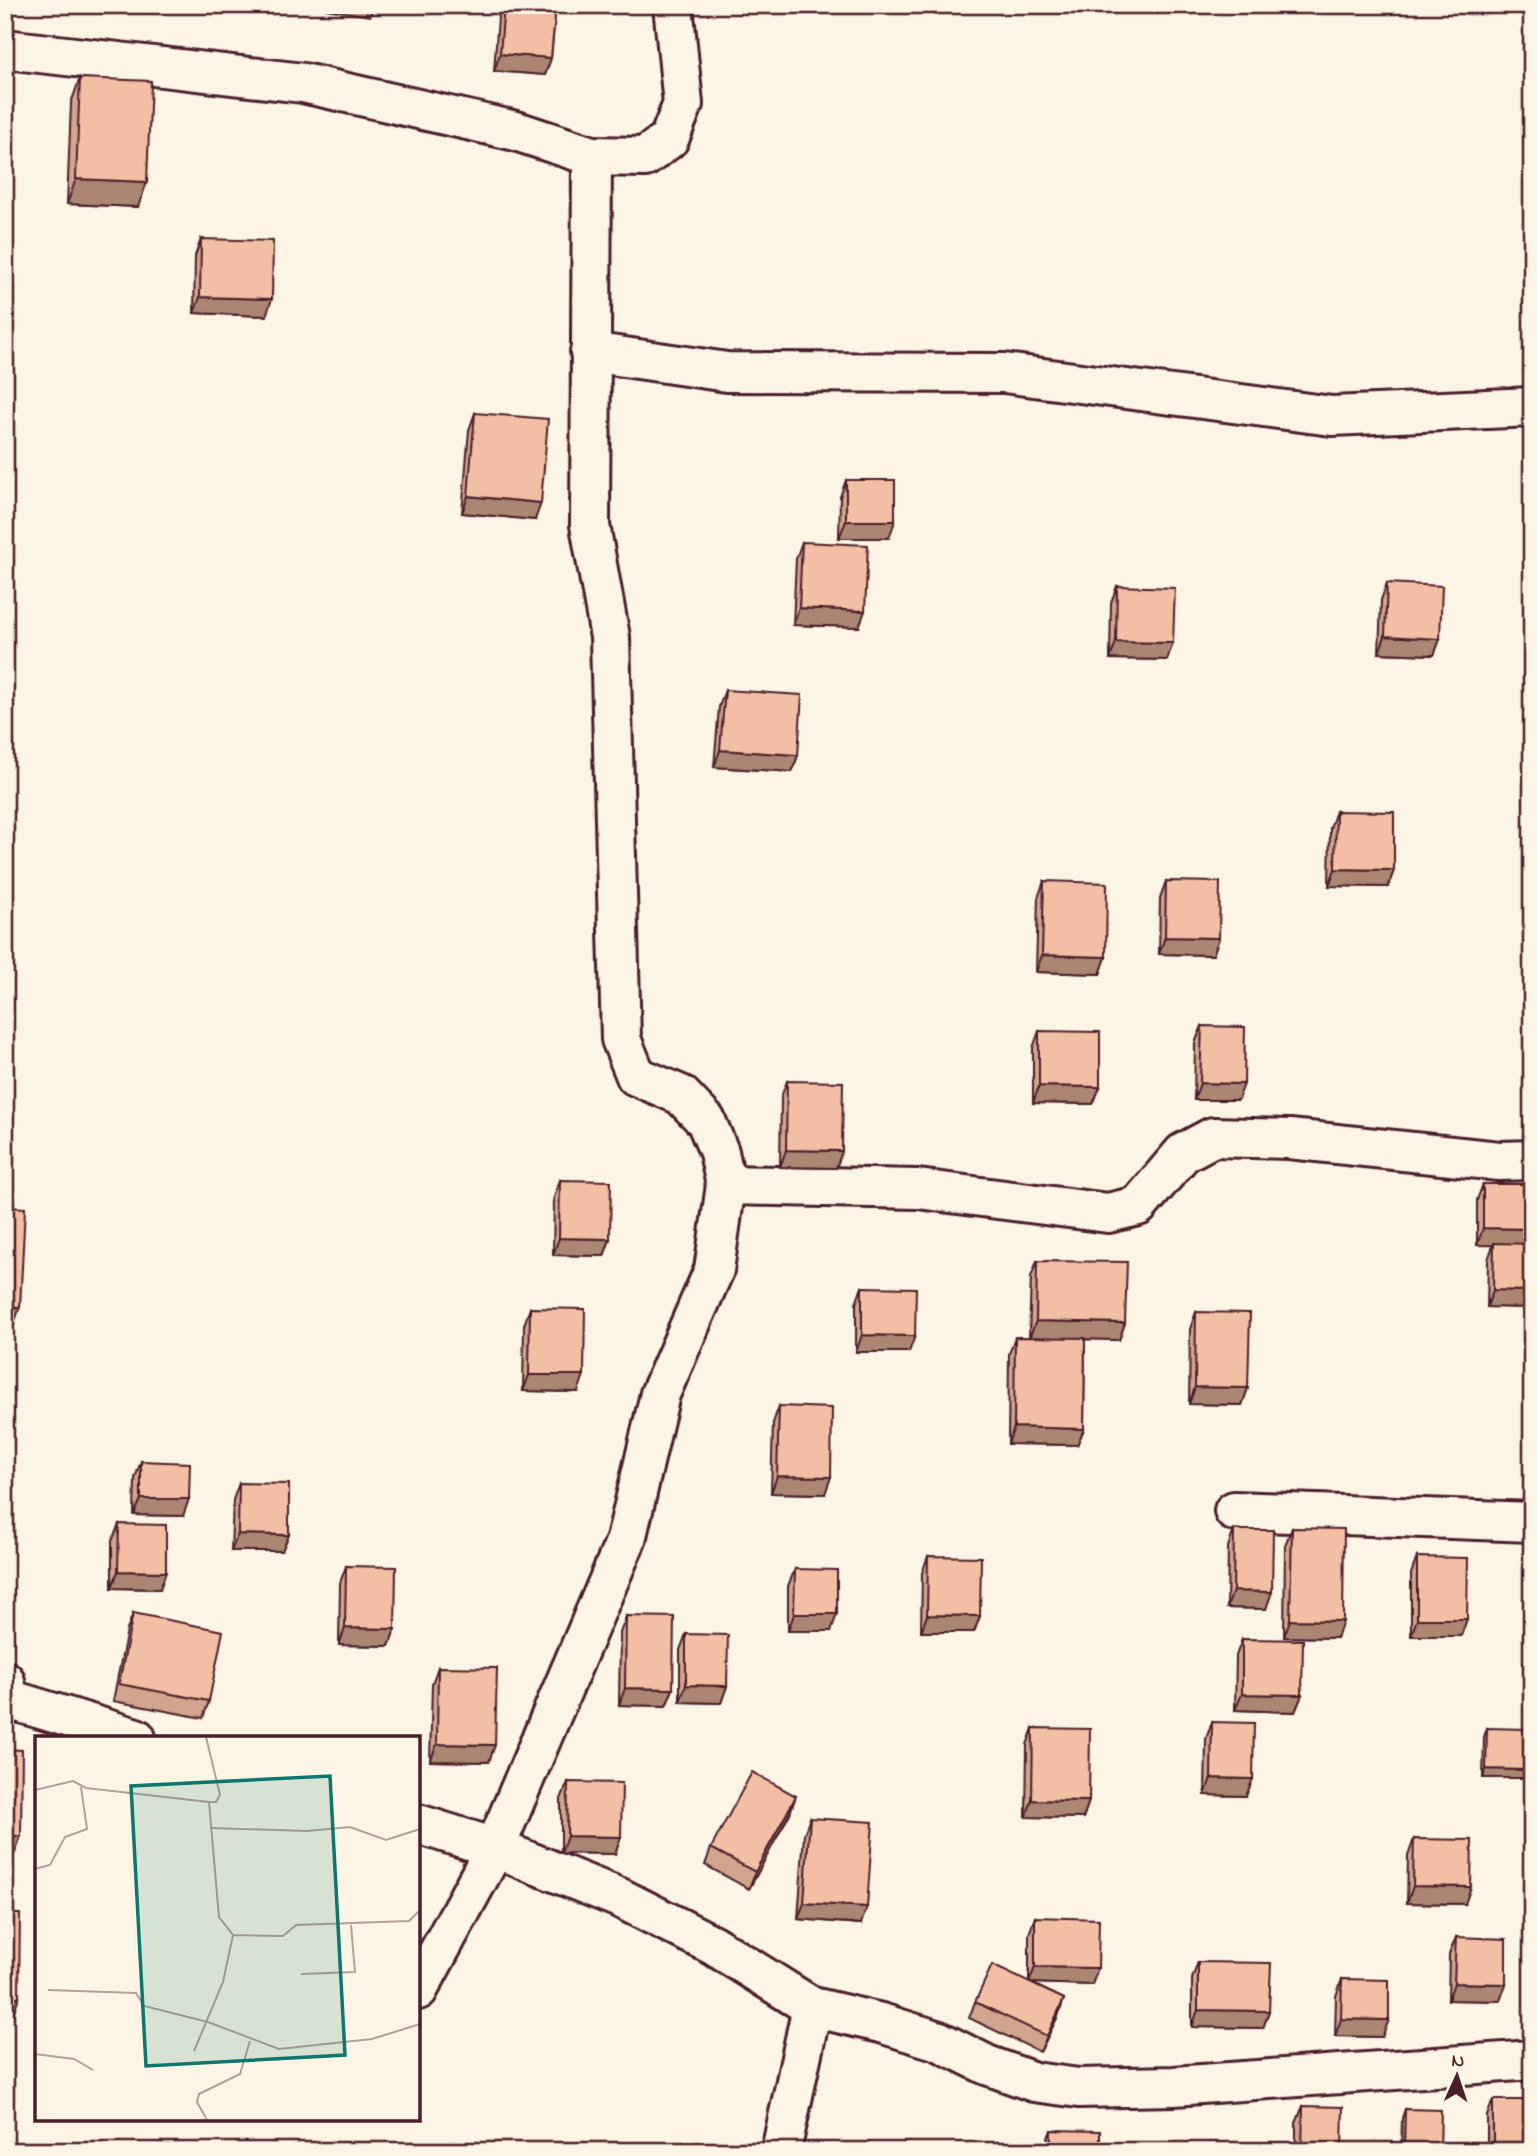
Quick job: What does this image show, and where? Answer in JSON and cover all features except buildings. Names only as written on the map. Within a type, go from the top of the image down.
[{"type":"street","points":[[5,49],[303,83],[516,131],[592,156],[645,157],[668,139],[683,104],[673,5]]},
{"type":"street","points":[[420,1986],[495,1848],[626,1540],[660,1394],[714,1270],[726,1185],[719,1152],[706,1121],[681,1095],[636,1076],[621,1039],[610,637],[590,525],[592,156]]},
{"type":"street","points":[[590,352],[727,372],[1004,373],[1332,416],[1532,407]]},
{"type":"street","points":[[726,1185],[918,1189],[1108,1213],[1138,1206],[1183,1153],[1213,1136],[1289,1139],[1499,1161],[1532,1160]]},
{"type":"street","points":[[1234,1511],[1532,1522]]},
{"type":"street","points":[[5,1681],[8,1699],[129,1736]]},
{"type":"street","points":[[420,1825],[495,1848],[620,1898],[713,1944],[812,2007],[881,2023],[939,2041],[987,2065],[1034,2082],[1079,2088],[1174,2086],[1532,2060]]},
{"type":"street","points":[[781,2151],[812,2007]]}]
